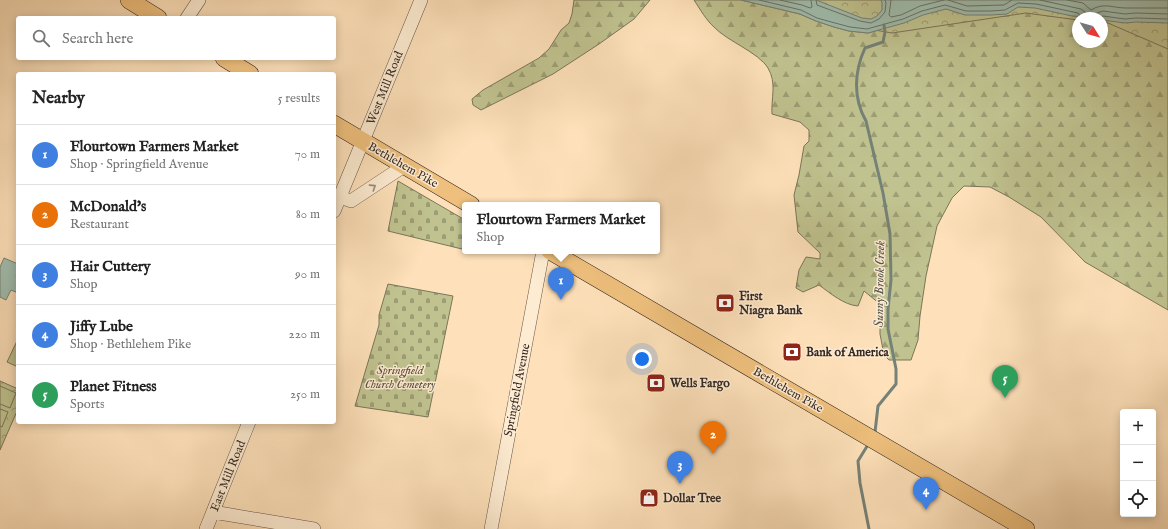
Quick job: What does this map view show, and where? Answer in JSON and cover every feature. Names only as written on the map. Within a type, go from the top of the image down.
[{"type":"main road","points":[[129,0],[155,16]]},
{"type":"main road","points":[[227,60],[247,72]]},
{"type":"main road","name":"Bethlehem Pike","points":[[336,125],[467,202]]},
{"type":"main road","name":"Bethlehem Pike","points":[[555,254],[1026,529]]},
{"type":"street","points":[[188,16],[199,0]]},
{"type":"street","name":"West Mill Road","points":[[340,197],[421,0]]},
{"type":"street","points":[[336,206],[340,197],[350,201],[404,166]]},
{"type":"street","name":"Springfield Avenue","points":[[491,529],[542,254]]},
{"type":"street","name":"East Mill Road","points":[[206,529],[248,424]]},
{"type":"street","points":[[213,512],[314,529]]},
{"type":"green space","points":[[574,0],[650,0],[634,19],[553,74],[481,110],[473,105],[472,99],[483,90],[539,58],[549,49],[561,30],[569,23]]},
{"type":"green space","points":[[694,0],[741,0],[800,14],[816,21],[849,31],[868,33],[904,23],[1018,7],[1072,17],[1072,48],[1108,48],[1108,20],[1168,23],[1168,310],[1085,262],[1041,217],[1009,197],[990,187],[964,186],[952,198],[937,226],[926,276],[918,340],[911,360],[889,360],[884,355],[880,334],[880,304],[864,291],[858,306],[842,301],[819,285],[803,292],[796,288],[799,270],[806,257],[820,259],[820,253],[798,232],[794,195],[804,146],[809,141],[809,130],[800,122],[772,114],[773,85],[768,68],[757,57],[720,32],[706,18]]},
{"type":"green space","points":[[763,0],[1168,0],[1168,49],[1108,23],[1108,12],[1072,12],[1072,19],[1026,13],[892,33],[816,20]]},
{"type":"green space","points":[[398,181],[462,218],[462,249],[388,231]]},
{"type":"green space","name":"Springfield Church Cemetery","points":[[388,284],[453,296],[428,417],[355,406],[379,325],[379,315]]},
{"type":"green space","points":[[16,343],[16,366],[7,362]]},
{"type":"green space","points":[[0,381],[16,388],[16,414],[0,450]]},
{"type":"green space","points":[[0,386],[16,393],[10,408],[0,404]]},
{"type":"green space","points":[[0,409],[8,412],[2,427],[0,426]]},
{"type":"water","points":[[741,0],[816,0],[862,18],[871,19],[877,16],[882,10],[881,0],[1168,0],[1168,23],[1125,23],[1108,21],[1108,12],[1072,12],[1072,16],[1035,8],[1018,7],[1007,14],[965,15],[946,9],[868,33],[849,31],[834,27],[800,14]]},
{"type":"water","points":[[4,258],[16,263],[16,292],[11,290],[6,300],[0,297],[0,267]]},
{"type":"waterway","name":"Sunny Brook Creek","points":[[874,434],[878,406],[896,384],[896,369],[888,329],[888,309],[891,280],[890,234],[883,193],[866,121],[859,103],[856,85],[861,57],[865,48],[883,42],[885,32],[884,25]]},
{"type":"waterway","name":"Sunny Brook Creek","points":[[869,443],[858,461],[860,483],[869,529]]},
{"type":"place","name":"Flourtown Farmers Market","points":[[561,300]]},
{"type":"place","name":"First Niagra Bank","points":[[725,303]]},
{"type":"place","name":"Bank of America","points":[[792,352]]},
{"type":"place","name":"Wells Fargo","points":[[656,383]]},
{"type":"place","name":"Planet Fitness","points":[[1005,398]]},
{"type":"place","name":"McDonald's","points":[[713,454]]},
{"type":"place","name":"Hair Cuttery","points":[[680,484]]},
{"type":"place","name":"Dollar Tree","points":[[649,498]]},
{"type":"place","name":"Jiffy Lube","points":[[926,510]]}]
